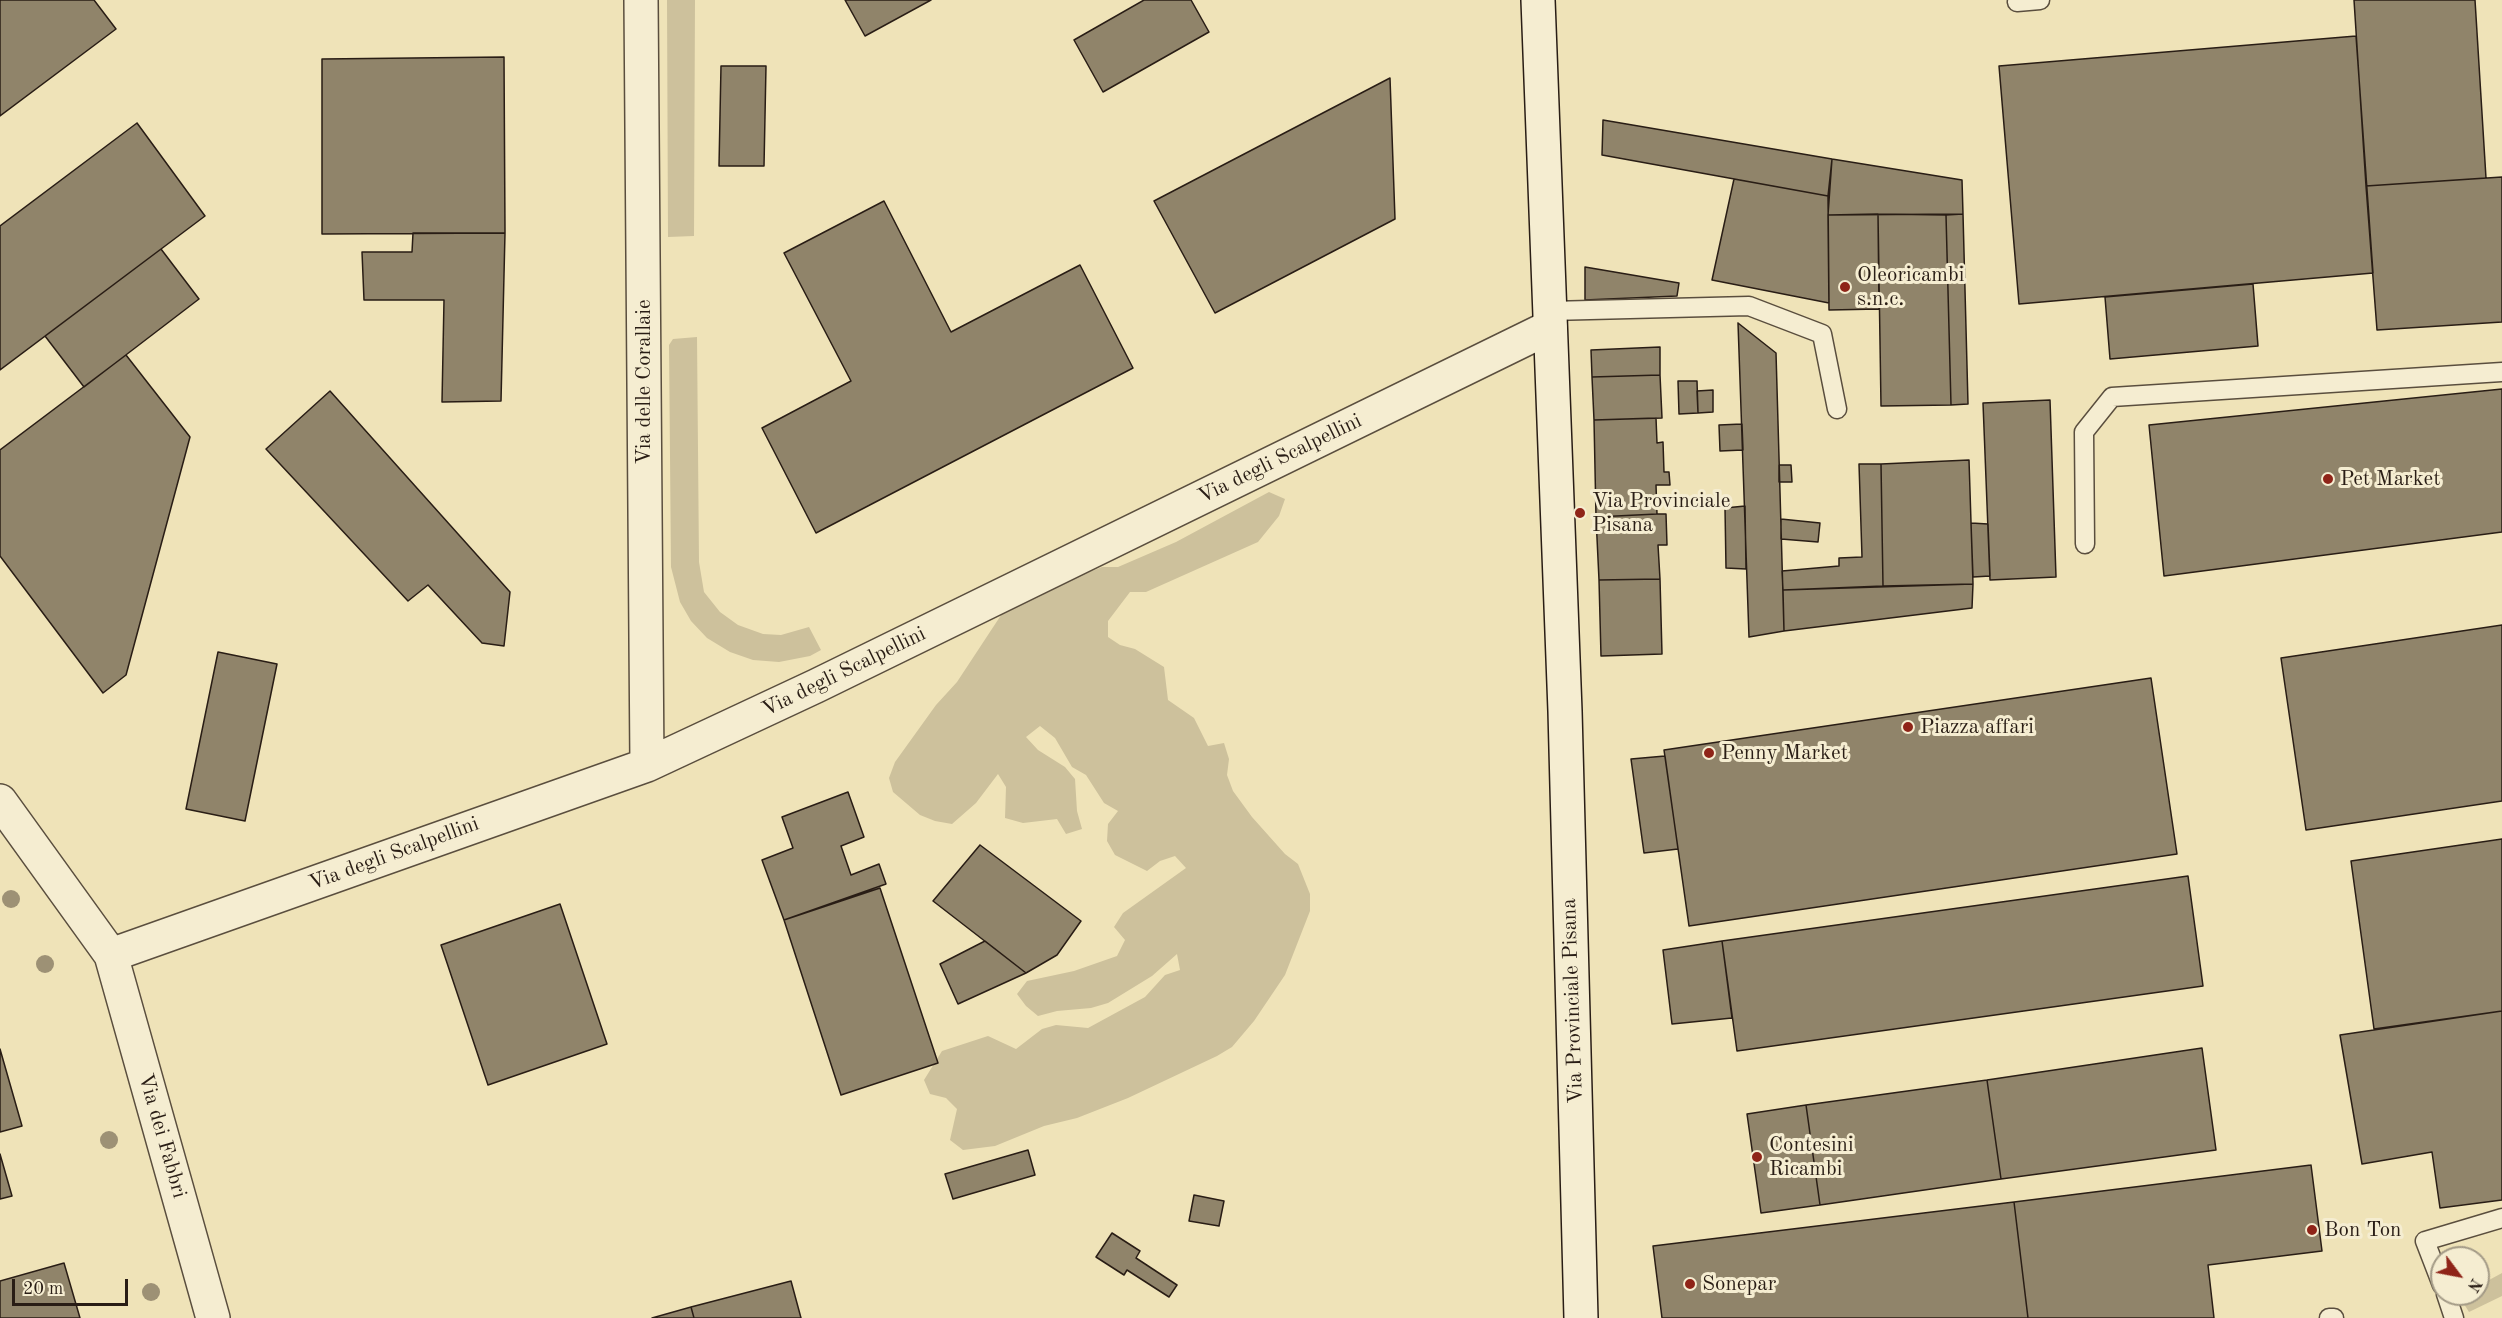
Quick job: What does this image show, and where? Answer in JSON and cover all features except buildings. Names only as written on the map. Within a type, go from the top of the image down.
[{"type":"street","name":"Via delle Corallaie","points":[[641,0],[647,765]]},
{"type":"street","name":"Via Provinciale Pisana","points":[[1538,0],[1565,711],[1581,1318]]},
{"type":"street","name":"Via degli Scalpellini","points":[[111,955],[647,765],[843,673],[1550,319]]},
{"type":"street","points":[[0,801],[111,955]]},
{"type":"street","name":"Via dei Fabbri","points":[[111,955],[213,1318]]},
{"type":"lane","points":[[2017,2],[2040,0]]},
{"type":"lane","points":[[1550,319],[1749,306],[1822,334],[1837,409]]},
{"type":"lane","points":[[2085,544],[2085,432],[2112,398],[2502,372]]},
{"type":"lane","points":[[2430,1254],[2425,1241],[2502,1218]]},
{"type":"lane","points":[[2329,1318],[2334,1318]]},
{"type":"shaded area","points":[[667,0],[695,0],[694,236],[668,237]]},
{"type":"shaded area","points":[[697,337],[699,562],[704,592],[720,612],[738,625],[763,634],[781,635],[809,627],[821,650],[810,656],[779,662],[753,660],[730,652],[707,638],[691,621],[680,602],[671,567],[669,345],[673,339]]},
{"type":"shaded area","points":[[1269,492],[1285,499],[1279,516],[1258,542],[1146,592],[1130,592],[1108,621],[1108,637],[1120,645],[1135,649],[1164,667],[1168,700],[1194,718],[1208,746],[1224,743],[1229,759],[1227,775],[1233,791],[1252,817],[1285,854],[1298,864],[1310,894],[1310,911],[1285,975],[1254,1021],[1232,1047],[1217,1056],[1128,1098],[1077,1118],[1044,1126],[995,1146],[963,1150],[950,1140],[957,1109],[946,1098],[930,1094],[924,1080],[942,1051],[988,1036],[1016,1049],[1042,1029],[1056,1025],[1088,1028],[1145,997],[1165,975],[1180,970],[1177,954],[1152,976],[1108,1003],[1091,1008],[1057,1011],[1038,1016],[1017,994],[1027,981],[1074,971],[1117,956],[1125,940],[1114,927],[1123,913],[1186,868],[1175,856],[1160,861],[1147,871],[1115,855],[1107,841],[1108,824],[1118,811],[1104,803],[1086,775],[1072,767],[1055,738],[1040,726],[1026,737],[1038,750],[1065,767],[1075,779],[1077,811],[1082,829],[1066,834],[1057,819],[1023,823],[1005,818],[1006,787],[998,774],[976,803],[952,824],[935,821],[920,815],[893,792],[889,778],[895,762],[936,705],[957,682],[1011,600],[1040,586],[1072,579],[1102,567],[1118,567],[1176,542]]},
{"type":"shaded area","points":[[2502,1273],[2502,1296],[2490,1302],[2490,1280]]},
{"type":"shaded area","points":[[2465,1306],[2481,1306],[2469,1312]]},
{"type":"place","name":"Oleoricambi s.n.c.","points":[[1845,287]]},
{"type":"place","name":"Pet Market","points":[[2328,479]]},
{"type":"place","name":"Via Provinciale Pisana","points":[[1580,513]]},
{"type":"place","name":"Piazza affari","points":[[1908,727]]},
{"type":"place","name":"Penny Market","points":[[1709,753]]},
{"type":"place","name":"Contesini Ricambi","points":[[1757,1157]]},
{"type":"place","name":"Bon Ton","points":[[2312,1230]]},
{"type":"place","name":"Sonepar","points":[[1690,1284]]}]
